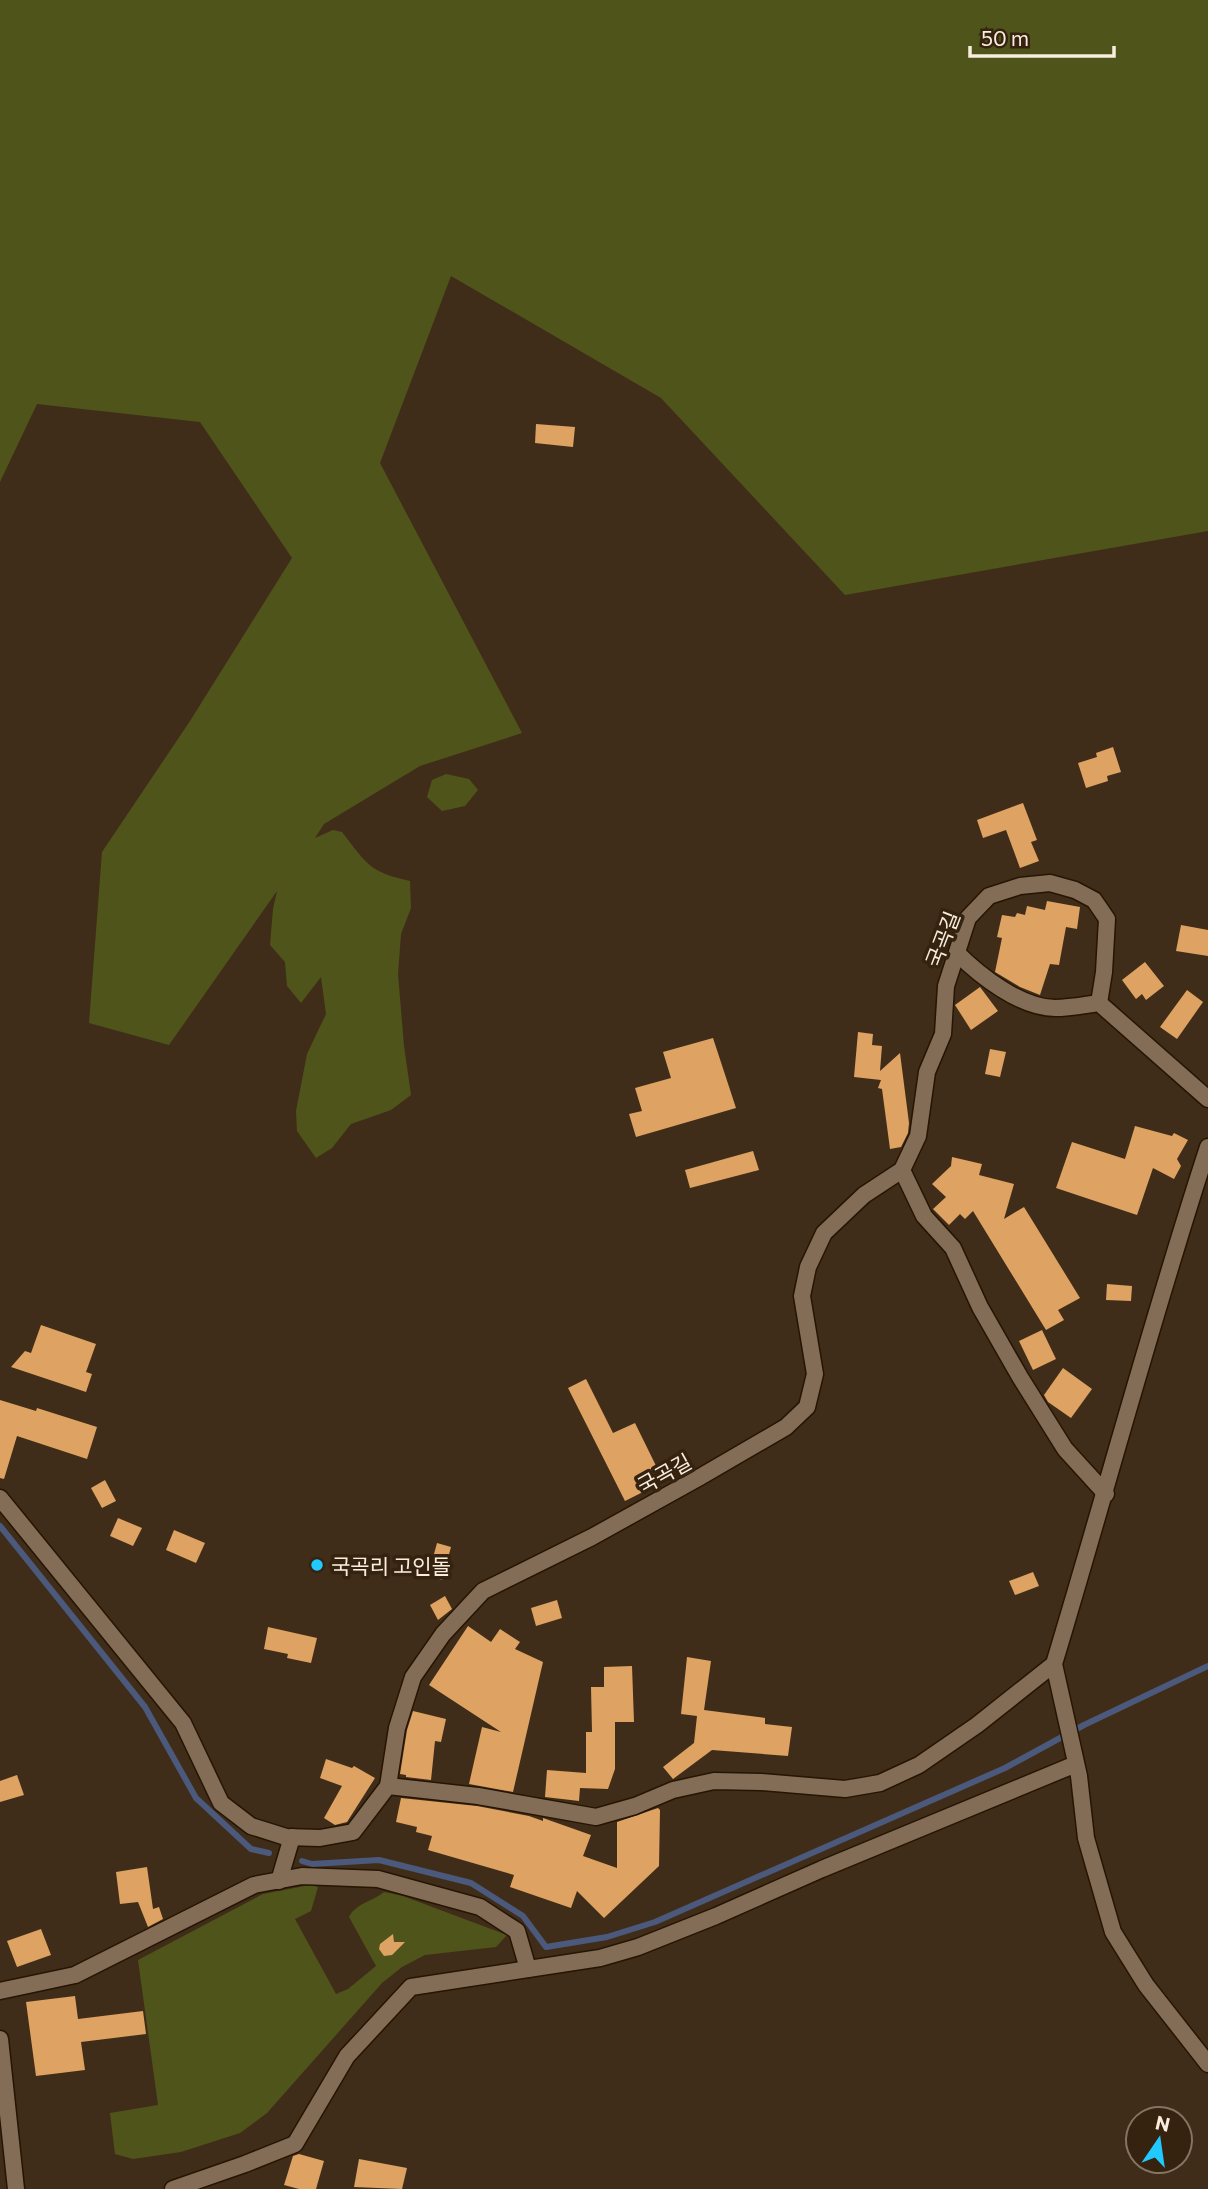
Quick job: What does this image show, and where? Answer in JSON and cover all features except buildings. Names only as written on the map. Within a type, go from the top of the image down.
[{"type":"street","name":"국곡길","points":[[388,1786],[397,1728],[413,1677],[443,1634],[483,1591],[592,1537],[700,1477],[786,1427],[807,1406],[815,1374],[802,1296],[808,1267],[824,1233],[864,1195],[902,1170],[918,1136],[927,1072],[943,1034],[946,986],[968,918],[989,896],[1020,886],[1050,883],[1075,890],[1094,900],[1107,919],[1099,1003]]},
{"type":"street","points":[[957,953],[979,975],[1016,997],[1053,1008],[1099,1003],[1208,1099]]},
{"type":"street","points":[[1208,1147],[1135,1382],[1106,1493],[1054,1664],[1075,1760],[1086,1838],[1113,1932],[1146,1985],[1208,2064]]},
{"type":"street","points":[[902,1170],[924,1216],[953,1248],[980,1307],[1026,1388],[1065,1449],[1106,1493]]},
{"type":"street","points":[[0,1498],[183,1723],[220,1803],[251,1826],[292,1837],[320,1838],[353,1832],[388,1786],[478,1796],[596,1817],[635,1806],[673,1790],[714,1782],[761,1782],[845,1789],[880,1783],[919,1765],[977,1725],[1054,1664]]},
{"type":"street","points":[[173,2189],[295,2144],[347,2056],[411,1987],[600,1958],[638,1947],[716,1916],[1075,1760]]},
{"type":"street","points":[[279,1881],[292,1837]]},
{"type":"street","points":[[0,1991],[75,1975],[254,1885],[302,1876],[378,1879],[480,1907],[517,1931],[528,1969]]},
{"type":"street","points":[[0,2039],[16,2189]]},
{"type":"green space","points":[[0,0],[1208,0],[1208,531],[845,595],[661,398],[451,276],[380,463],[522,733],[420,766],[324,824],[315,838],[333,830],[342,832],[370,865],[386,874],[410,881],[411,908],[401,934],[398,974],[411,1095],[391,1110],[351,1124],[332,1148],[316,1158],[297,1131],[296,1111],[307,1054],[326,1014],[321,977],[301,1003],[287,986],[285,962],[270,945],[277,891],[169,1045],[89,1023],[102,852],[190,721],[292,558],[200,422],[37,404],[0,482]]},
{"type":"green space","points":[[446,774],[469,779],[478,790],[465,806],[442,811],[427,797],[432,780]]},
{"type":"green space","points":[[310,1885],[318,1887],[311,1911],[295,1919],[336,1994],[348,1989],[376,1966],[349,1917],[360,1906],[384,1892],[403,1896],[507,1935],[496,1947],[425,1955],[402,1967],[382,1983],[267,2113],[240,2133],[181,2152],[133,2159],[115,2154],[110,2113],[158,2105],[138,1960],[263,1894]]},
{"type":"waterway","points":[[0,1526],[145,1707],[196,1798],[251,1849],[269,1853]]},
{"type":"waterway","points":[[302,1861],[312,1864],[379,1860],[471,1883],[523,1916],[546,1947],[607,1937],[655,1922],[1005,1768],[1084,1725],[1208,1666]]},
{"type":"place","name":"국곡리 고인돌","points":[[317,1565]]}]
